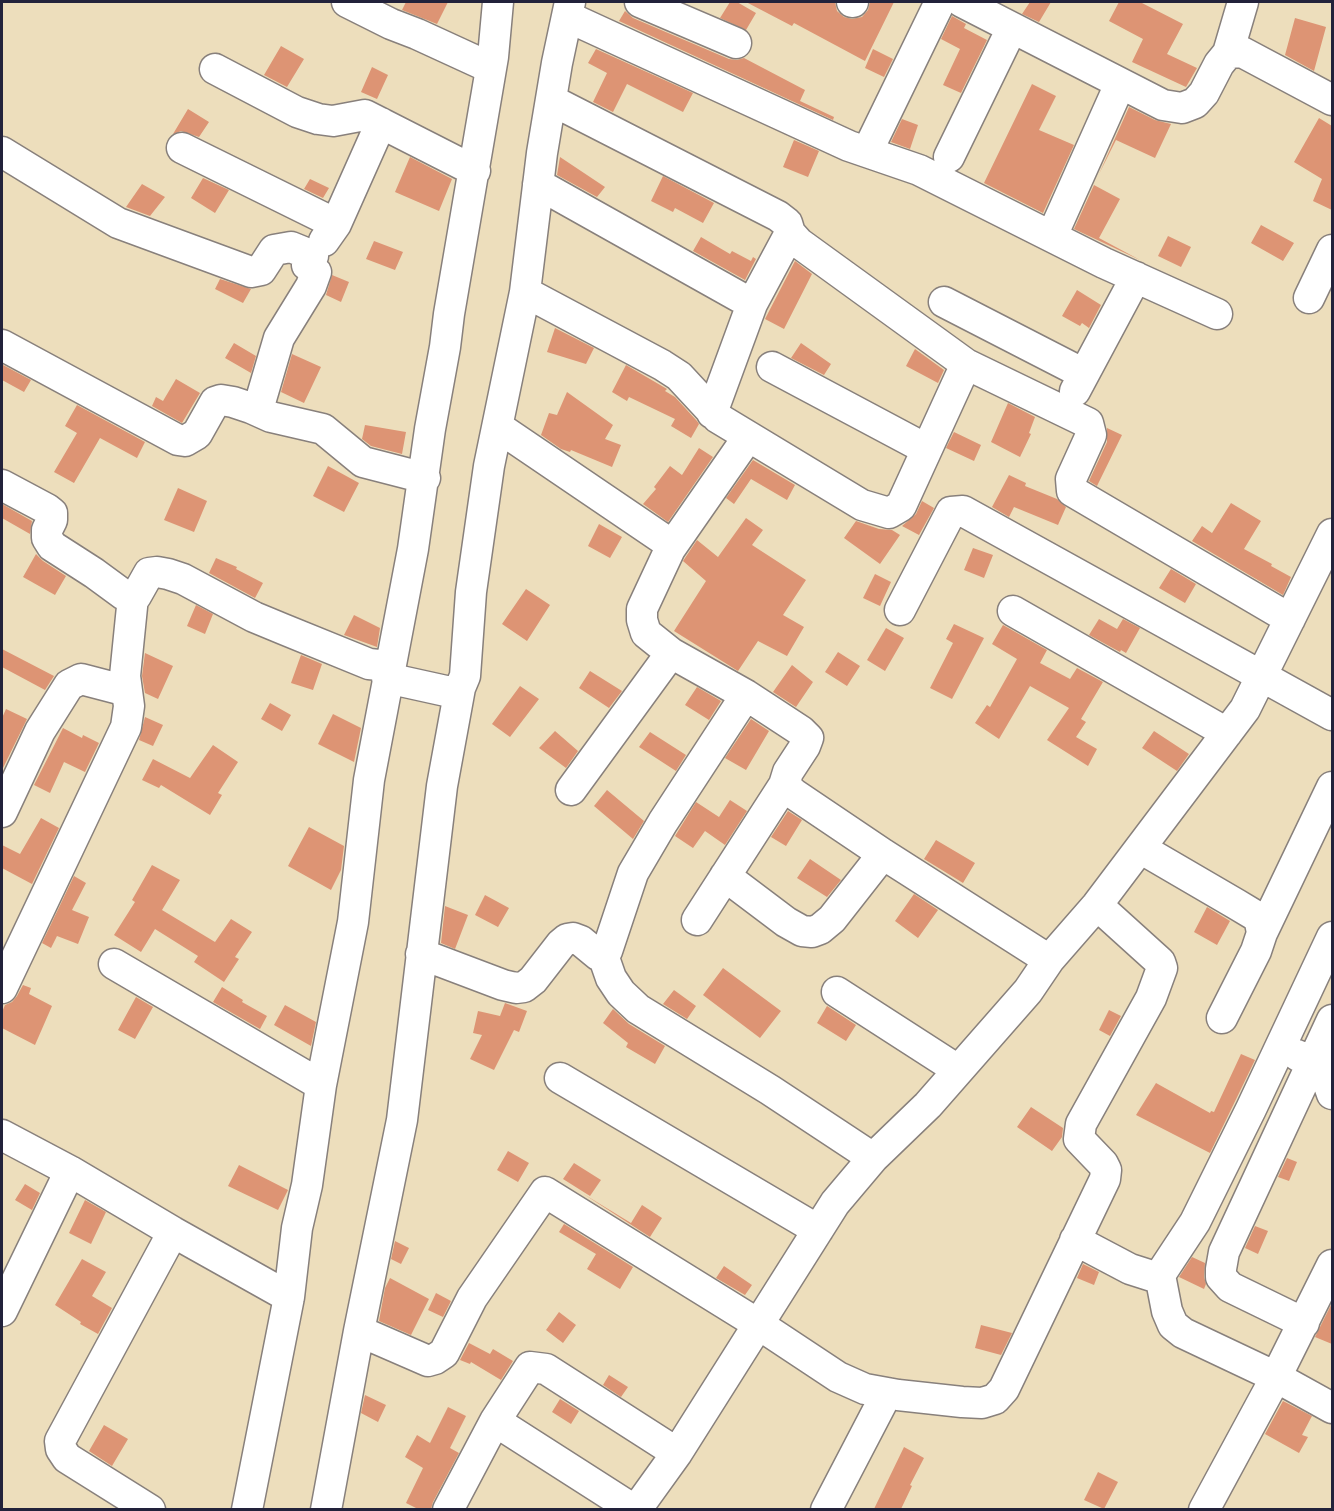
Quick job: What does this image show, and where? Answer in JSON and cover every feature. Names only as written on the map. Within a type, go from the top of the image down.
[{"type":"street","points":[[347,2],[491,68]]},
{"type":"street","points":[[247,1509],[289,1297],[297,1227],[307,1185],[321,1085],[353,922],[363,821],[396,676],[402,614],[425,478],[430,429],[475,171],[491,68],[498,2]]},
{"type":"street","points":[[640,2],[736,43]]},
{"type":"street","points":[[867,152],[940,2]]},
{"type":"street","points":[[962,2],[1163,105],[1182,108],[1195,103],[1204,93],[1219,64],[1228,53],[1243,2]]},
{"type":"street","points":[[326,1509],[402,1120],[442,786],[457,690],[465,676],[471,592],[489,466],[525,292],[551,100],[569,9],[867,152],[919,171],[1217,314]]},
{"type":"street","points":[[949,157],[1012,28]]},
{"type":"street","points":[[1228,53],[1242,52],[1332,99]]},
{"type":"street","points":[[215,69],[297,112],[333,121],[364,115],[475,171]]},
{"type":"street","points":[[1056,227],[1120,84]]},
{"type":"street","points":[[551,100],[778,216],[787,223],[790,233],[799,243],[966,364],[1088,423],[1091,435],[1071,479],[1072,491],[1290,619]]},
{"type":"street","points":[[308,266],[336,224],[381,123]]},
{"type":"street","points":[[182,148],[336,224]]},
{"type":"street","points":[[2,152],[118,223],[251,272],[261,270],[274,250],[284,247],[291,247],[313,256],[308,266]]},
{"type":"street","points":[[538,184],[752,304]]},
{"type":"street","points":[[712,413],[752,304],[790,233]]},
{"type":"street","points":[[1309,298],[1332,250]]},
{"type":"street","points":[[250,408],[259,405],[279,338],[312,286],[316,272],[308,266]]},
{"type":"street","points":[[1064,411],[1136,277]]},
{"type":"street","points":[[525,292],[679,376],[712,413],[748,437],[862,505],[889,513],[901,506],[966,364]]},
{"type":"street","points":[[944,302],[1084,374]]},
{"type":"street","points":[[2,345],[178,440],[185,441],[197,434],[215,402],[222,400],[271,417],[323,429],[363,462],[425,478]]},
{"type":"street","points":[[772,367],[926,449]]},
{"type":"street","points":[[498,427],[656,533],[666,541],[670,549]]},
{"type":"street","points":[[697,920],[784,785],[788,772],[808,738],[746,695],[670,653],[646,633],[642,620],[642,609],[670,549],[748,437]]},
{"type":"street","points":[[2,485],[52,513],[47,538],[52,546],[124,595],[133,597]]},
{"type":"street","points":[[900,610],[951,512],[963,511],[1332,715]]},
{"type":"street","points":[[495,1421],[635,1509],[677,1453],[835,1203],[873,1158],[928,1105],[1028,990],[1049,960],[1097,905],[1245,709],[1332,534]]},
{"type":"street","points":[[2,988],[126,727],[129,706],[125,676],[133,597],[138,593],[149,573],[157,572],[183,579],[245,612],[396,676],[457,690]]},
{"type":"street","points":[[1014,610],[1227,733]]},
{"type":"street","points":[[571,790],[670,653]]},
{"type":"street","points":[[2,812],[40,731],[69,685],[81,679],[128,691]]},
{"type":"street","points":[[603,955],[607,951],[633,873],[663,822],[746,695]]},
{"type":"street","points":[[784,785],[883,854],[1049,960]]},
{"type":"street","points":[[1222,1018],[1256,951],[1262,933],[1332,787]]},
{"type":"street","points":[[1140,848],[1256,916],[1262,933]]},
{"type":"street","points":[[724,876],[786,922],[802,931],[812,932],[820,929],[832,919],[883,854]]},
{"type":"street","points":[[359,1331],[428,1361],[444,1353],[472,1298],[545,1192],[758,1324],[838,1377],[865,1389],[887,1393],[962,1402],[982,1403],[995,1400],[1004,1389],[1105,1179],[1106,1170],[1103,1164],[1078,1140],[1081,1124],[1151,998],[1162,968],[1160,962],[1097,905]]},
{"type":"street","points":[[1332,937],[1195,1222],[1160,1275],[1167,1311],[1173,1325],[1183,1333],[1275,1377],[1332,1408]]},
{"type":"street","points":[[421,954],[516,988],[524,987],[533,980],[567,939],[581,941],[598,955],[603,955]]},
{"type":"street","points":[[603,955],[616,986],[638,1009],[770,1090],[873,1158]]},
{"type":"street","points":[[114,964],[321,1085]]},
{"type":"street","points":[[837,992],[958,1070]]},
{"type":"street","points":[[1304,1323],[1230,1287],[1221,1277],[1221,1269],[1224,1252],[1332,1020]]},
{"type":"street","points":[[1281,1047],[1324,1071],[1332,1094]]},
{"type":"street","points":[[560,1078],[818,1230]]},
{"type":"street","points":[[2,1135],[70,1171],[289,1297]]},
{"type":"street","points":[[2,1311],[70,1171]]},
{"type":"street","points":[[150,1509],[67,1458],[61,1449],[60,1441],[173,1232]]},
{"type":"street","points":[[1075,1240],[1130,1269],[1152,1276],[1160,1275]]},
{"type":"street","points":[[1204,1509],[1304,1323],[1332,1265]]},
{"type":"street","points":[[448,1509],[495,1421],[530,1367],[537,1366],[546,1369],[677,1453]]},
{"type":"street","points":[[826,1509],[887,1393]]},
{"type":"building","points":[[406,2],[448,2],[437,24],[402,10]]},
{"type":"building","points":[[730,2],[737,2],[756,13],[746,30],[720,18]]},
{"type":"building","points":[[746,2],[835,2],[837,11],[844,17],[852,19],[862,17],[868,10],[870,2],[894,2],[865,61],[794,23],[792,26]]},
{"type":"building","points":[[1030,2],[1051,2],[1039,22],[1022,14]]},
{"type":"building","points":[[1119,2],[1140,2],[1183,24],[1167,54],[1197,68],[1186,87],[1132,62],[1143,39],[1109,21]]},
{"type":"building","points":[[625,11],[633,18],[729,59],[744,58],[805,90],[800,101],[834,117],[833,120],[619,21]]},
{"type":"building","points":[[952,16],[966,24],[964,28],[987,40],[961,93],[943,85],[960,49],[941,39]]},
{"type":"building","points":[[1295,18],[1326,27],[1314,71],[1285,55]]},
{"type":"building","points":[[281,46],[304,59],[287,87],[264,75]]},
{"type":"building","points":[[596,49],[693,93],[683,112],[627,84],[613,112],[593,102],[607,73],[588,63]]},
{"type":"building","points":[[873,49],[893,59],[884,77],[865,68]]},
{"type":"building","points":[[372,67],[388,75],[377,99],[361,92]]},
{"type":"building","points":[[1032,84],[1056,96],[1039,130],[1074,145],[1043,213],[984,183]]},
{"type":"building","points":[[1129,107],[1155,120],[1171,124],[1155,158],[1116,140],[1099,174]]},
{"type":"building","points":[[188,109],[209,122],[199,137],[181,131],[173,134]]},
{"type":"building","points":[[1319,118],[1332,126],[1332,210],[1313,201],[1322,179],[1294,162]]},
{"type":"building","points":[[902,119],[918,125],[910,149],[891,142]]},
{"type":"building","points":[[794,140],[819,151],[808,177],[783,167]]},
{"type":"building","points":[[410,157],[452,179],[439,211],[395,192]]},
{"type":"building","points":[[560,157],[605,187],[597,197],[557,175]]},
{"type":"building","points":[[663,176],[714,203],[703,223],[675,208],[673,212],[651,201]]},
{"type":"building","points":[[203,178],[229,190],[215,213],[191,198]]},
{"type":"building","points":[[310,179],[329,188],[323,198],[304,189]]},
{"type":"building","points":[[142,184],[165,197],[150,216],[126,207]]},
{"type":"building","points":[[1094,185],[1120,199],[1099,238],[1140,260],[1074,229]]},
{"type":"building","points":[[1261,225],[1294,243],[1283,261],[1251,243]]},
{"type":"building","points":[[1168,236],[1191,247],[1181,267],[1158,256]]},
{"type":"building","points":[[701,237],[730,254],[732,251],[751,261],[753,257],[756,259],[745,280],[693,251]]},
{"type":"building","points":[[374,241],[403,252],[395,270],[366,259]]},
{"type":"building","points":[[795,261],[812,274],[784,329],[765,319]]},
{"type":"building","points":[[332,275],[349,282],[341,302],[326,295]]},
{"type":"building","points":[[220,279],[251,289],[243,303],[215,289]]},
{"type":"building","points":[[1077,290],[1101,305],[1089,328],[1082,323],[1080,326],[1062,316]]},
{"type":"building","points":[[555,328],[594,348],[586,364],[547,352]]},
{"type":"building","points":[[234,343],[256,356],[251,373],[225,358]]},
{"type":"building","points":[[801,343],[831,364],[824,375],[791,358]]},
{"type":"building","points":[[915,349],[944,370],[938,383],[906,366]]},
{"type":"building","points":[[292,354],[321,367],[304,403],[281,392]]},
{"type":"building","points":[[3,365],[31,380],[24,392],[2,380]]},
{"type":"building","points":[[626,365],[667,389],[665,391],[675,397],[697,421],[699,424],[691,438],[671,426],[675,419],[629,397],[627,401],[612,392]]},
{"type":"building","points":[[176,379],[200,393],[182,423],[152,406],[156,397],[163,401]]},
{"type":"building","points":[[567,392],[613,425],[605,439],[621,445],[612,467],[571,450],[570,452],[561,449],[541,435],[549,413],[557,415]]},
{"type":"building","points":[[1008,403],[1035,417],[1029,433],[1031,434],[1020,457],[991,442]]},
{"type":"building","points":[[77,405],[145,442],[137,458],[100,438],[74,483],[54,472],[77,433],[65,426]]},
{"type":"building","points":[[365,425],[406,432],[402,454],[371,446],[362,439]]},
{"type":"building","points":[[1107,428],[1122,435],[1097,486],[1089,481],[1107,442]]},
{"type":"building","points":[[954,432],[981,445],[974,461],[946,448]]},
{"type":"building","points":[[699,448],[713,457],[668,522],[643,504],[656,489],[654,487],[670,466],[682,475]]},
{"type":"building","points":[[753,460],[795,485],[787,500],[751,479],[734,504],[726,498]]},
{"type":"building","points":[[328,466],[359,483],[344,512],[313,496]]},
{"type":"building","points":[[1009,475],[1026,483],[1025,486],[1057,499],[1066,507],[1058,525],[1014,507],[1009,517],[992,507]]},
{"type":"building","points":[[178,488],[207,501],[194,532],[164,520]]},
{"type":"building","points":[[922,501],[934,508],[919,535],[902,526],[916,514]]},
{"type":"building","points":[[1231,503],[1261,521],[1244,549],[1291,577],[1283,595],[1192,541],[1202,526],[1212,533]]},
{"type":"building","points":[[2,504],[32,521],[30,534],[2,518]]},
{"type":"building","points":[[746,518],[763,530],[752,545],[806,580],[783,615],[804,627],[787,656],[758,641],[738,671],[674,631],[706,581],[683,561],[697,540],[718,557]]},
{"type":"building","points":[[856,521],[879,529],[892,530],[900,535],[880,564],[844,538]]},
{"type":"building","points":[[599,524],[622,537],[610,558],[588,546]]},
{"type":"building","points":[[973,548],[993,555],[984,578],[964,570]]},
{"type":"building","points":[[36,554],[66,576],[55,595],[23,577]]},
{"type":"building","points":[[216,558],[237,567],[236,569],[263,583],[255,598],[209,573]]},
{"type":"building","points":[[1171,569],[1196,584],[1185,603],[1159,588]]},
{"type":"building","points":[[875,574],[891,582],[880,606],[863,598]]},
{"type":"building","points":[[526,589],[550,605],[527,641],[502,624]]},
{"type":"building","points":[[196,605],[213,614],[205,634],[187,626]]},
{"type":"building","points":[[354,615],[380,628],[377,647],[344,635]]},
{"type":"building","points":[[1099,619],[1117,629],[1123,619],[1140,628],[1126,653],[1089,635]]},
{"type":"building","points":[[954,624],[984,638],[952,699],[930,688],[953,643],[946,639]]},
{"type":"building","points":[[1003,625],[1047,650],[1040,663],[1070,679],[1077,668],[1103,682],[1081,719],[1086,722],[1076,737],[1097,749],[1088,766],[1047,740],[1069,708],[1030,686],[999,739],[975,723],[987,705],[990,707],[1017,659],[992,644]]},
{"type":"building","points":[[886,628],[904,638],[885,671],[867,660]]},
{"type":"building","points":[[2,649],[54,676],[45,690],[2,667]]},
{"type":"building","points":[[838,652],[860,666],[847,686],[825,672]]},
{"type":"building","points":[[145,653],[173,666],[158,699],[145,693],[142,676]]},
{"type":"building","points":[[301,655],[322,664],[313,690],[291,683]]},
{"type":"building","points":[[792,665],[813,682],[796,707],[773,692]]},
{"type":"building","points":[[590,671],[622,691],[609,708],[579,688]]},
{"type":"building","points":[[520,686],[539,699],[510,737],[492,724]]},
{"type":"building","points":[[697,687],[721,701],[709,720],[685,705]]},
{"type":"building","points":[[270,703],[291,715],[282,731],[261,719]]},
{"type":"building","points":[[6,709],[27,719],[3,768],[2,718]]},
{"type":"building","points":[[333,714],[361,728],[354,762],[318,744]]},
{"type":"building","points":[[145,717],[163,725],[153,746],[139,740]]},
{"type":"building","points":[[751,719],[769,731],[746,770],[725,758]]},
{"type":"building","points":[[63,728],[82,738],[83,735],[99,743],[85,772],[64,762],[50,793],[34,785]]},
{"type":"building","points":[[555,731],[578,751],[566,768],[539,748]]},
{"type":"building","points":[[1154,731],[1189,754],[1177,771],[1142,748]]},
{"type":"building","points":[[650,732],[686,755],[676,771],[639,747]]},
{"type":"building","points":[[213,745],[238,762],[218,793],[222,795],[210,815],[161,785],[159,788],[142,780],[153,759],[190,778]]},
{"type":"building","points":[[607,790],[644,821],[633,839],[594,806]]},
{"type":"building","points":[[730,800],[747,811],[725,845],[705,831],[693,848],[675,836],[696,802],[719,817]]},
{"type":"building","points":[[788,811],[802,820],[786,846],[771,837]]},
{"type":"building","points":[[41,818],[59,828],[32,884],[2,868],[2,845],[20,854]]},
{"type":"building","points":[[309,827],[344,846],[341,870],[331,890],[288,866]]},
{"type":"building","points":[[936,840],[975,863],[963,883],[924,859]]},
{"type":"building","points":[[810,859],[841,880],[827,897],[797,878]]},
{"type":"building","points":[[152,865],[180,880],[162,910],[215,942],[231,919],[252,932],[235,957],[239,959],[224,982],[194,962],[198,956],[155,929],[141,952],[114,935],[135,902],[132,900]]},
{"type":"building","points":[[74,876],[86,883],[72,910],[89,917],[78,944],[57,936],[51,948],[42,943]]},
{"type":"building","points":[[914,894],[938,910],[918,938],[895,921]]},
{"type":"building","points":[[485,895],[509,908],[498,927],[475,915]]},
{"type":"building","points":[[445,906],[468,915],[455,949],[441,943]]},
{"type":"building","points":[[1207,907],[1230,921],[1217,945],[1194,932]]},
{"type":"building","points":[[723,968],[781,1011],[760,1038],[703,995]]},
{"type":"building","points":[[23,985],[31,988],[29,994],[52,1006],[35,1045],[2,1028],[2,1012],[5,1005],[12,1002]]},
{"type":"building","points":[[222,987],[267,1016],[260,1029],[213,1002]]},
{"type":"building","points":[[674,990],[696,1006],[687,1019],[663,1004]]},
{"type":"building","points":[[136,997],[153,1007],[135,1039],[118,1030]]},
{"type":"building","points":[[505,1003],[527,1011],[519,1032],[514,1030],[494,1070],[470,1059],[482,1035],[473,1033],[478,1011],[500,1016]]},
{"type":"building","points":[[285,1005],[316,1022],[311,1046],[274,1025]]},
{"type":"building","points":[[827,1006],[856,1025],[846,1041],[817,1023]]},
{"type":"building","points":[[613,1009],[629,1024],[665,1046],[655,1064],[626,1047],[628,1043],[603,1023]]},
{"type":"building","points":[[1109,1010],[1121,1016],[1110,1036],[1099,1030]]},
{"type":"building","points":[[1241,1054],[1255,1060],[1210,1153],[1136,1115],[1156,1083],[1210,1113],[1214,1112]]},
{"type":"building","points":[[1031,1107],[1063,1128],[1062,1137],[1052,1151],[1017,1127]]},
{"type":"building","points":[[508,1151],[529,1163],[518,1182],[497,1170]]},
{"type":"building","points":[[1287,1158],[1297,1162],[1289,1181],[1278,1177]]},
{"type":"building","points":[[574,1163],[601,1180],[590,1196],[563,1179]]},
{"type":"building","points":[[239,1165],[288,1190],[278,1210],[228,1186]]},
{"type":"building","points":[[25,1184],[40,1193],[32,1210],[15,1200]]},
{"type":"building","points":[[582,1193],[631,1223],[642,1205],[662,1218],[650,1237]]},
{"type":"building","points":[[85,1200],[106,1212],[91,1244],[69,1233]]},
{"type":"building","points":[[564,1224],[633,1267],[620,1289],[587,1269],[596,1254],[559,1232]]},
{"type":"building","points":[[1255,1226],[1268,1231],[1258,1254],[1245,1248]]},
{"type":"building","points":[[395,1241],[409,1248],[401,1264],[391,1259]]},
{"type":"building","points":[[1192,1257],[1205,1263],[1206,1284],[1204,1289],[1179,1277]]},
{"type":"building","points":[[82,1259],[106,1272],[92,1296],[112,1308],[98,1334],[55,1305]]},
{"type":"building","points":[[1083,1264],[1099,1272],[1094,1285],[1077,1278]]},
{"type":"building","points":[[724,1266],[752,1285],[745,1295],[716,1278]]},
{"type":"building","points":[[390,1278],[429,1299],[411,1335],[379,1321],[385,1288]]},
{"type":"building","points":[[436,1293],[451,1301],[443,1317],[428,1310]]},
{"type":"building","points":[[1332,1303],[1332,1344],[1315,1337]]},
{"type":"building","points":[[559,1312],[576,1325],[563,1343],[546,1330]]},
{"type":"building","points":[[981,1325],[1012,1333],[1001,1355],[975,1348]]},
{"type":"building","points":[[469,1343],[490,1354],[493,1349],[513,1361],[501,1380],[471,1362],[470,1364],[460,1360]]},
{"type":"building","points":[[609,1375],[628,1387],[621,1397],[603,1385]]},
{"type":"building","points":[[365,1395],[386,1405],[378,1422],[361,1413]]},
{"type":"building","points":[[560,1399],[579,1411],[571,1424],[552,1412]]},
{"type":"building","points":[[1283,1401],[1312,1416],[1302,1435],[1308,1437],[1299,1453],[1265,1434]]},
{"type":"building","points":[[448,1407],[466,1416],[450,1448],[459,1453],[431,1509],[418,1509],[406,1503],[423,1468],[405,1457],[417,1435],[430,1443]]},
{"type":"building","points":[[104,1425],[128,1439],[112,1466],[89,1451]]},
{"type":"building","points":[[904,1447],[924,1458],[901,1509],[874,1509]]},
{"type":"building","points":[[1098,1472],[1118,1482],[1104,1509],[1084,1500]]}]
